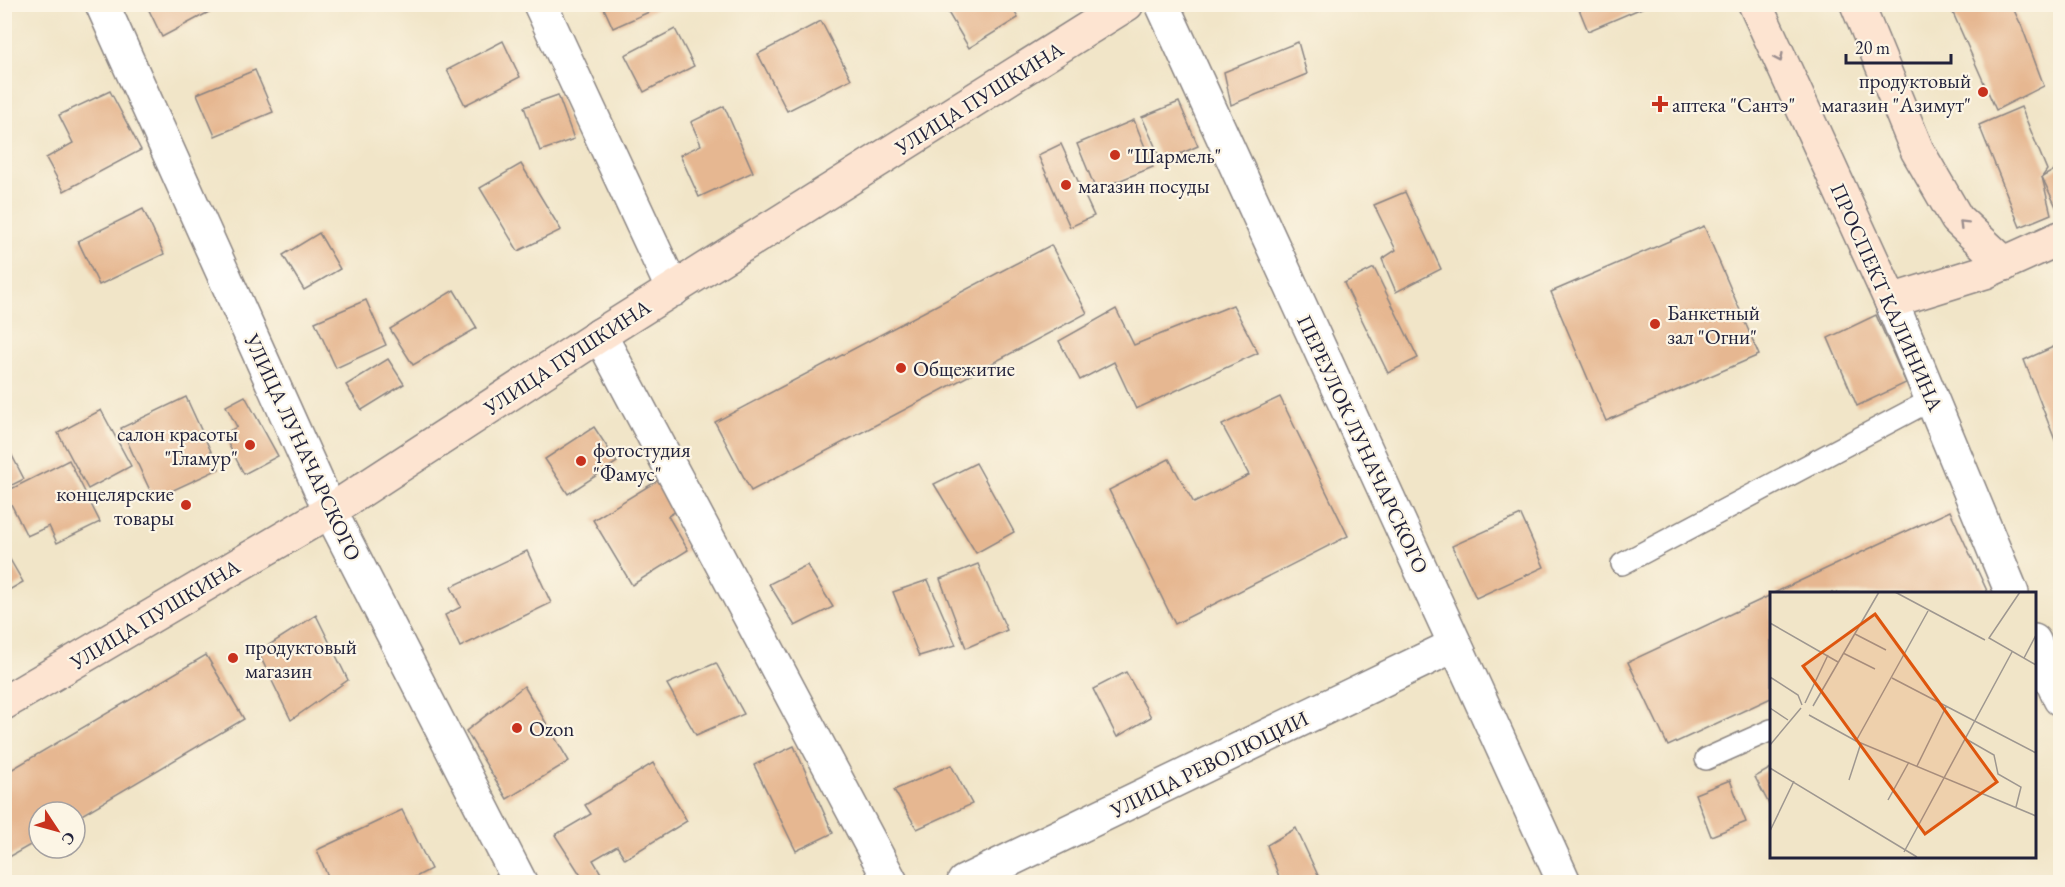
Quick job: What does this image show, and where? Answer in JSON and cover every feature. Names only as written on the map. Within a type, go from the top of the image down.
[{"type":"street","name":"УЛИЦА ЛУНАЧАРСКОГО","points":[[102,4],[330,511],[520,882]]},
{"type":"street","points":[[540,4],[673,290]]},
{"type":"street","name":"ПЕРЕУЛОК ЛУНАЧАРСКОГО","points":[[1162,4],[1563,882]]},
{"type":"street","name":"ПРОСПЕКТ КАЛИНИНА","points":[[1755,4],[1891,301],[2012,592]]},
{"type":"street","points":[[1857,4],[1923,160],[1957,219],[2006,264]]},
{"type":"street","name":"УЛИЦА ПУШКИНА","points":[[4,703],[330,511],[1109,8]]},
{"type":"street","points":[[1891,301],[1985,273],[2061,238]]},
{"type":"street","points":[[600,335],[891,882]]},
{"type":"street","points":[[2035,643],[2061,699]]},
{"type":"street","name":"УЛИЦА РЕВОЛЮЦИИ","points":[[964,882],[1455,645]]},
{"type":"lane","points":[[1622,564],[1933,399]]},
{"type":"lane","points":[[1706,759],[1770,730]]},
{"type":"building","points":[[146,4],[224,4],[162,37]]},
{"type":"building","points":[[602,4],[659,4],[660,7],[613,28]]},
{"type":"building","points":[[943,4],[1010,4],[1018,18],[969,48]]},
{"type":"building","points":[[1577,4],[1649,4],[1649,5],[1588,31]]},
{"type":"building","points":[[1949,4],[2011,4],[2044,86],[1996,110]]},
{"type":"building","points":[[821,21],[851,79],[787,111],[758,54]]},
{"type":"building","points":[[675,29],[694,66],[644,92],[625,55]]},
{"type":"building","points":[[503,41],[520,77],[465,105],[447,70]]},
{"type":"building","points":[[1298,42],[1307,74],[1231,105],[1224,72]]},
{"type":"building","points":[[255,70],[273,112],[215,136],[197,94]]},
{"type":"building","points":[[110,91],[141,150],[64,191],[46,158],[73,143],[59,115]]},
{"type":"building","points":[[558,95],[574,139],[540,151],[524,107]]},
{"type":"building","points":[[1179,102],[1198,146],[1162,162],[1142,117]]},
{"type":"building","points":[[724,106],[753,172],[699,197],[680,155],[701,145],[691,122]]},
{"type":"building","points":[[2021,107],[2047,170],[2042,177],[2051,214],[2020,227],[1979,125]]},
{"type":"building","name":"\"Шармель\"","points":[[1134,120],[1153,167],[1096,190],[1077,144]]},
{"type":"building","name":"магазин посуды","points":[[1061,144],[1094,216],[1070,227],[1038,155]]},
{"type":"building","points":[[521,164],[561,230],[518,251],[480,188]]},
{"type":"building","points":[[2060,167],[2060,215],[2042,177]]},
{"type":"building","points":[[1405,192],[1441,269],[1396,292],[1382,259],[1396,250],[1374,205]]},
{"type":"building","points":[[143,209],[164,254],[99,285],[78,241]]},
{"type":"building","name":"Банкетный зал \"Огни\"","points":[[1704,226],[1759,355],[1606,421],[1551,292]]},
{"type":"building","points":[[319,233],[340,269],[304,290],[283,255]]},
{"type":"building","name":"Общежитие","points":[[1051,245],[1087,313],[751,491],[715,422]]},
{"type":"building","points":[[1374,268],[1418,358],[1388,373],[1344,283]]},
{"type":"building","points":[[454,290],[477,328],[413,365],[390,329]]},
{"type":"building","points":[[366,300],[386,345],[336,368],[315,322]]},
{"type":"building","points":[[1233,305],[1258,353],[1136,409],[1114,362],[1080,380],[1059,341],[1116,309],[1134,345]]},
{"type":"building","points":[[1876,315],[1906,383],[1857,406],[1828,338]]},
{"type":"building","points":[[2060,344],[2060,453],[2024,360]]},
{"type":"building","points":[[388,359],[404,384],[362,410],[346,385]]},
{"type":"building","name":"салон красоты \"Гламур\"","points":[[245,396],[278,456],[244,474],[223,434],[237,427],[226,406]]},
{"type":"building","points":[[186,397],[219,469],[154,499],[121,428]]},
{"type":"building","points":[[1280,397],[1348,536],[1175,624],[1109,490],[1169,459],[1194,503],[1249,475],[1222,425]]},
{"type":"building","points":[[101,410],[131,466],[88,489],[58,433]]},
{"type":"building","name":"фотостудия \"Фамус\"","points":[[594,427],[617,462],[568,494],[545,459]]},
{"type":"building","points":[[4,440],[24,479],[4,489]]},
{"type":"building","points":[[69,460],[100,522],[57,543],[49,526],[27,536],[5,492]]},
{"type":"building","points":[[976,463],[1014,532],[976,553],[934,484]]},
{"type":"building","points":[[660,479],[678,510],[668,516],[688,550],[632,585],[593,520]]},
{"type":"building","points":[[1950,511],[1988,592],[1776,592]]},
{"type":"building","points":[[1521,515],[1544,567],[1476,598],[1452,546]]},
{"type":"building","points":[[4,549],[23,582],[4,593]]},
{"type":"building","points":[[527,551],[551,603],[460,647],[445,615],[461,607],[451,587]]},
{"type":"building","points":[[978,564],[1007,630],[966,648],[940,579]]},
{"type":"building","points":[[807,565],[833,607],[795,626],[769,584]]},
{"type":"building","points":[[928,580],[956,645],[919,656],[893,592]]},
{"type":"building","points":[[1770,595],[1770,698],[1668,746],[1628,662]]},
{"type":"building","points":[[316,615],[348,680],[291,720],[258,652]]},
{"type":"building","points":[[206,655],[244,719],[87,812],[87,800],[27,800],[27,847],[4,860],[4,774]]},
{"type":"building","points":[[716,663],[744,714],[696,735],[667,684]]},
{"type":"building","points":[[1126,672],[1151,717],[1117,737],[1093,689]]},
{"type":"building","points":[[524,686],[569,761],[507,799],[466,731]]},
{"type":"building","points":[[794,746],[833,833],[796,851],[754,765]]},
{"type":"building","points":[[653,763],[687,821],[625,859],[617,846],[593,860],[602,875],[590,882],[585,882],[555,835],[591,814],[585,805]]},
{"type":"building","points":[[951,765],[972,804],[917,829],[894,790]]},
{"type":"building","points":[[1770,769],[1770,806],[1755,777]]},
{"type":"building","points":[[1730,780],[1746,822],[1711,836],[1695,794]]},
{"type":"building","points":[[402,810],[431,869],[406,882],[330,882],[317,850]]},
{"type":"building","points":[[1296,828],[1321,882],[1281,882],[1267,845]]},
{"type":"place","name":"продуктовый магазин \"Азимут\"","points":[[1983,92]]},
{"type":"place","name":"аптека \"Сантэ\"","points":[[1660,104]]},
{"type":"place","name":"\"Шармель\"","points":[[1115,155]]},
{"type":"place","name":"магазин посуды","points":[[1066,185]]},
{"type":"place","name":"Банкетный зал \"Огни\"","points":[[1655,324]]},
{"type":"place","name":"Общежитие","points":[[901,368]]},
{"type":"place","name":"салон красоты \"Гламур\"","points":[[250,445]]},
{"type":"place","name":"фотостудия \"Фамус\"","points":[[581,461]]},
{"type":"place","name":"концелярские товары","points":[[186,505]]},
{"type":"place","name":"продуктовый магазин","points":[[233,658]]},
{"type":"place","name":"Ozon","points":[[517,728]]}]
